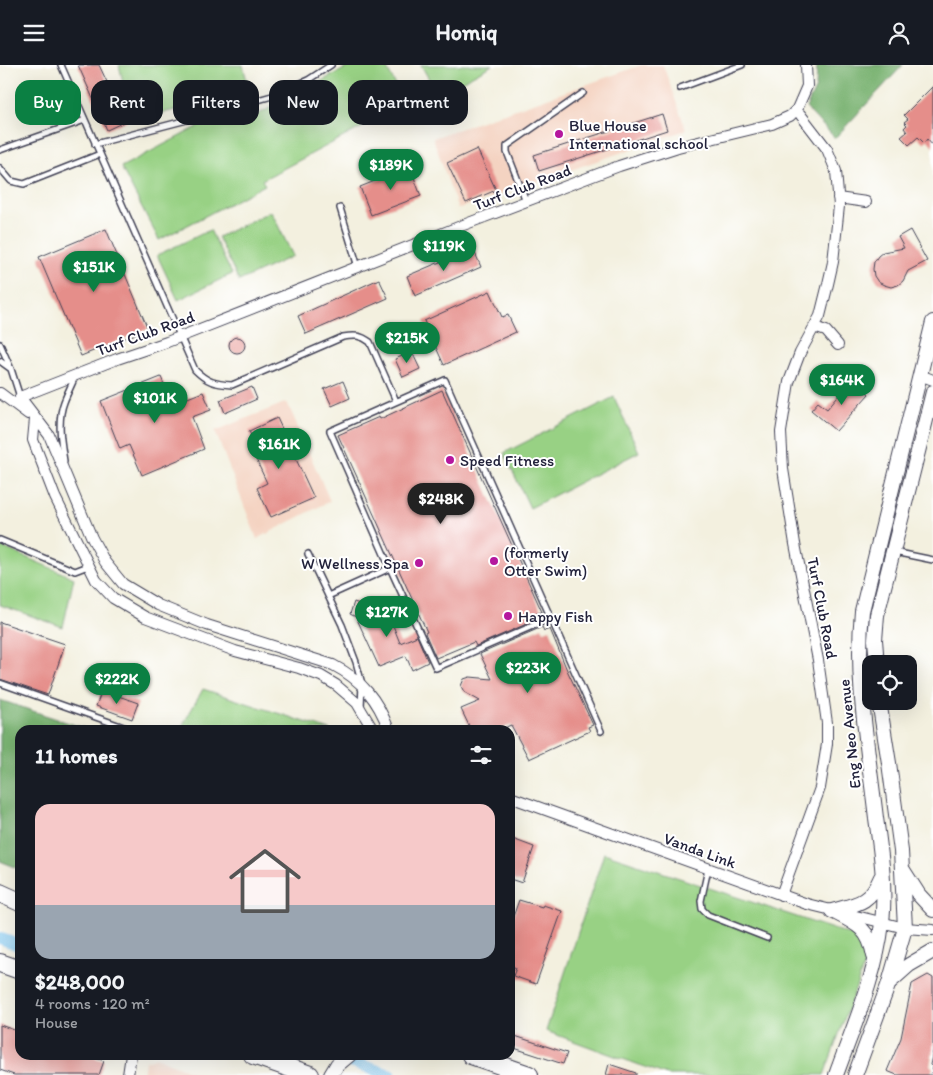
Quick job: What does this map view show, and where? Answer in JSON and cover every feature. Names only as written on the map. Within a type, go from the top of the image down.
[{"type":"highway","points":[[0,892],[15,896]]},
{"type":"highway","points":[[0,892],[15,900]]},
{"type":"highway","points":[[0,963],[15,968]]},
{"type":"highway","points":[[263,1060],[284,1070],[310,1075]]},
{"type":"highway","points":[[486,1060],[529,1075]]},
{"type":"main road","name":"Eng Neo Avenue","points":[[836,1075],[875,965],[882,923],[883,871],[861,698],[859,641],[862,611],[933,322]]},
{"type":"main road","points":[[877,655],[877,615],[933,392]]},
{"type":"main road","name":"Eng Neo Avenue","points":[[856,1075],[890,983],[905,928],[903,869],[890,763],[881,710]]},
{"type":"main road","points":[[903,869],[919,895],[933,910]]},
{"type":"main road","points":[[832,911],[859,904],[868,899],[875,890],[883,871]]},
{"type":"main road","points":[[832,911],[860,925],[869,939],[875,965]]},
{"type":"main road","points":[[890,983],[909,965],[933,951]]},
{"type":"main road","points":[[334,1070],[344,1060]]},
{"type":"street","name":"Turf Club Road","points":[[20,397],[619,166],[678,147],[772,124],[790,116],[797,109],[807,86],[806,65]]},
{"type":"street","name":"Turf Club Road","points":[[781,895],[820,788],[827,744],[827,723],[818,660],[795,544],[783,469],[782,432],[789,382],[800,353],[820,316],[831,269],[839,206],[836,171],[827,149],[800,114]]},
{"type":"street","points":[[838,198],[866,202]]},
{"type":"street","points":[[814,327],[826,331],[838,345]]},
{"type":"street","points":[[918,382],[933,380]]},
{"type":"street","points":[[918,382],[933,392]]},
{"type":"street","points":[[0,393],[35,419]]},
{"type":"street","points":[[20,397],[49,435],[92,537],[105,562],[123,584],[158,605],[207,625],[333,665],[362,684],[391,725]]},
{"type":"street","points":[[35,419],[34,440],[50,482],[88,566],[96,580],[113,598],[145,617],[235,651],[299,668],[321,676],[336,685],[361,708],[370,725]]},
{"type":"street","points":[[50,482],[66,476]]},
{"type":"street","points":[[877,548],[893,552]]},
{"type":"street","points":[[385,719],[387,725]]},
{"type":"street","name":"Vanda Link","points":[[515,799],[781,895],[832,911],[882,923],[905,928],[933,930]]},
{"type":"street","points":[[128,1075],[130,1060]]},
{"type":"lane","points":[[60,65],[195,370],[204,379],[219,384],[232,385],[343,337],[354,335],[363,337],[370,342],[396,401]]},
{"type":"lane","points":[[95,144],[272,95],[308,80],[331,65]]},
{"type":"lane","points":[[680,88],[742,65]]},
{"type":"lane","points":[[526,202],[507,152],[507,146],[584,93]]},
{"type":"lane","points":[[0,150],[85,120]]},
{"type":"lane","points":[[0,169],[11,181],[24,185],[100,154]]},
{"type":"lane","points":[[340,208],[358,267]]},
{"type":"lane","points":[[0,344],[20,397]]},
{"type":"lane","points":[[0,361],[11,369]]},
{"type":"lane","points":[[66,476],[61,441],[61,416],[63,404],[77,374]]},
{"type":"lane","points":[[551,618],[436,668],[330,431],[445,379],[551,618],[601,731]]},
{"type":"lane","points":[[0,540],[76,571],[88,566]]},
{"type":"lane","points":[[893,552],[933,560]]},
{"type":"lane","points":[[308,554],[342,625],[362,684],[361,708]]},
{"type":"lane","points":[[328,597],[390,568]]},
{"type":"lane","points":[[0,683],[118,725]]},
{"type":"lane","points":[[708,869],[701,901],[702,909],[708,915],[767,938]]},
{"type":"shaded area","name":"Blue House International school","points":[[642,65],[663,65],[686,130],[458,209],[433,138]]},
{"type":"shaded area","points":[[287,402],[330,501],[257,539],[215,431]]},
{"type":"shaded area","points":[[149,1060],[163,1060],[198,1075],[143,1075],[145,1062]]},
{"type":"green space","points":[[119,65],[243,65],[247,80],[173,80],[173,111],[163,113],[163,80],[123,80]]},
{"type":"green space","points":[[352,65],[385,65],[393,80],[348,80],[348,125],[366,125],[262,180],[265,185],[159,240],[121,167],[201,125],[233,125],[234,127],[238,125],[259,125],[259,114],[269,109],[269,125],[338,125],[338,80],[323,80]]},
{"type":"green space","points":[[421,65],[492,65],[465,80],[430,80]]},
{"type":"green space","points":[[817,65],[903,65],[835,138],[806,108],[816,87]]},
{"type":"green space","points":[[271,211],[293,256],[239,281],[218,237]]},
{"type":"green space","points":[[210,230],[232,274],[178,300],[157,255]]},
{"type":"green space","points":[[614,397],[639,452],[530,508],[504,453]]},
{"type":"green space","points":[[0,546],[74,578],[63,627],[0,605]]},
{"type":"green space","points":[[203,689],[315,725],[183,725]]},
{"type":"green space","points":[[0,700],[75,725],[15,725],[15,867],[0,861]]},
{"type":"green space","points":[[604,853],[854,936],[862,947],[865,963],[824,1075],[667,1075],[546,1031]]},
{"type":"building","points":[[78,65],[99,65],[106,80],[91,80],[91,94]]},
{"type":"building","points":[[933,86],[933,146],[927,139],[924,143],[918,137],[909,145],[901,137],[907,132],[904,128],[907,125],[904,122],[908,119],[904,115]]},
{"type":"building","points":[[662,114],[667,130],[539,171],[534,155]]},
{"type":"building","points":[[105,125],[118,125],[107,130]]},
{"type":"building","points":[[477,149],[496,190],[466,203],[447,163]]},
{"type":"building","points":[[410,167],[421,196],[371,215],[360,187]]},
{"type":"building","points":[[106,229],[148,329],[81,356],[39,257]]},
{"type":"building","points":[[910,230],[927,261],[908,271],[903,281],[898,285],[891,287],[878,282],[874,276],[874,262],[883,252],[904,248],[898,237]]},
{"type":"building","points":[[473,248],[481,267],[415,296],[407,276]]},
{"type":"building","points":[[379,279],[388,298],[306,334],[298,316]]},
{"type":"building","points":[[490,291],[502,317],[508,315],[516,332],[444,365],[424,321]]},
{"type":"building","points":[[234,337],[240,337],[245,342],[243,351],[234,353],[229,348],[229,342]]},
{"type":"building","points":[[412,352],[420,369],[403,377],[395,359]]},
{"type":"building","points":[[161,377],[172,404],[203,392],[211,410],[192,417],[204,449],[142,475],[129,445],[120,449],[101,401]]},
{"type":"building","points":[[852,379],[869,394],[836,431],[811,410],[818,402],[827,409]]},
{"type":"building","points":[[343,381],[350,398],[332,406],[324,389]]},
{"type":"building","points":[[252,387],[257,399],[225,413],[220,400]]},
{"type":"building","points":[[442,390],[542,612],[535,614],[538,619],[476,646],[474,642],[436,658],[425,633],[427,632],[338,435],[379,417],[380,419]]},
{"type":"building","points":[[277,418],[314,498],[271,517],[257,488],[267,483],[253,453],[258,451],[249,431]]},
{"type":"building","points":[[354,602],[379,611],[386,608],[400,643],[417,636],[428,662],[412,670],[406,656],[379,667],[356,617],[350,614]]},
{"type":"building","points":[[0,622],[65,644],[48,695],[0,679]]},
{"type":"building","points":[[542,627],[544,631],[550,629],[593,725],[588,727],[590,731],[529,759],[515,733],[515,725],[469,725],[461,709],[480,701],[464,692],[461,686],[464,679],[470,677],[492,679],[480,654]]},
{"type":"building","points":[[102,690],[138,703],[132,719],[96,706]]},
{"type":"building","points":[[515,840],[534,847],[522,883],[515,881]]},
{"type":"building","points":[[519,900],[562,911],[536,984],[515,977],[515,911]]},
{"type":"building","points":[[928,975],[933,978],[933,1051],[930,1065],[933,1068],[930,1075],[897,1075],[887,1071],[901,1038],[912,984]]},
{"type":"building","points":[[0,1025],[15,1030],[15,1060],[104,1061],[99,1075],[14,1075],[0,1070]]},
{"type":"building","points":[[515,1036],[567,1053],[563,1064],[515,1048]]},
{"type":"building","points":[[609,1064],[636,1073],[636,1075],[606,1075]]},
{"type":"waterway","points":[[0,938],[15,944]]},
{"type":"waterway","points":[[346,1060],[390,1075]]},
{"type":"place","name":"Blue House International school","points":[[559,134]]},
{"type":"place","name":"Speed Fitness","points":[[450,460]]},
{"type":"place","name":"(formerly Otter Swim)","points":[[494,561]]},
{"type":"place","name":"W Wellness Spa","points":[[419,563]]},
{"type":"place","name":"Happy Fish","points":[[508,616]]}]
